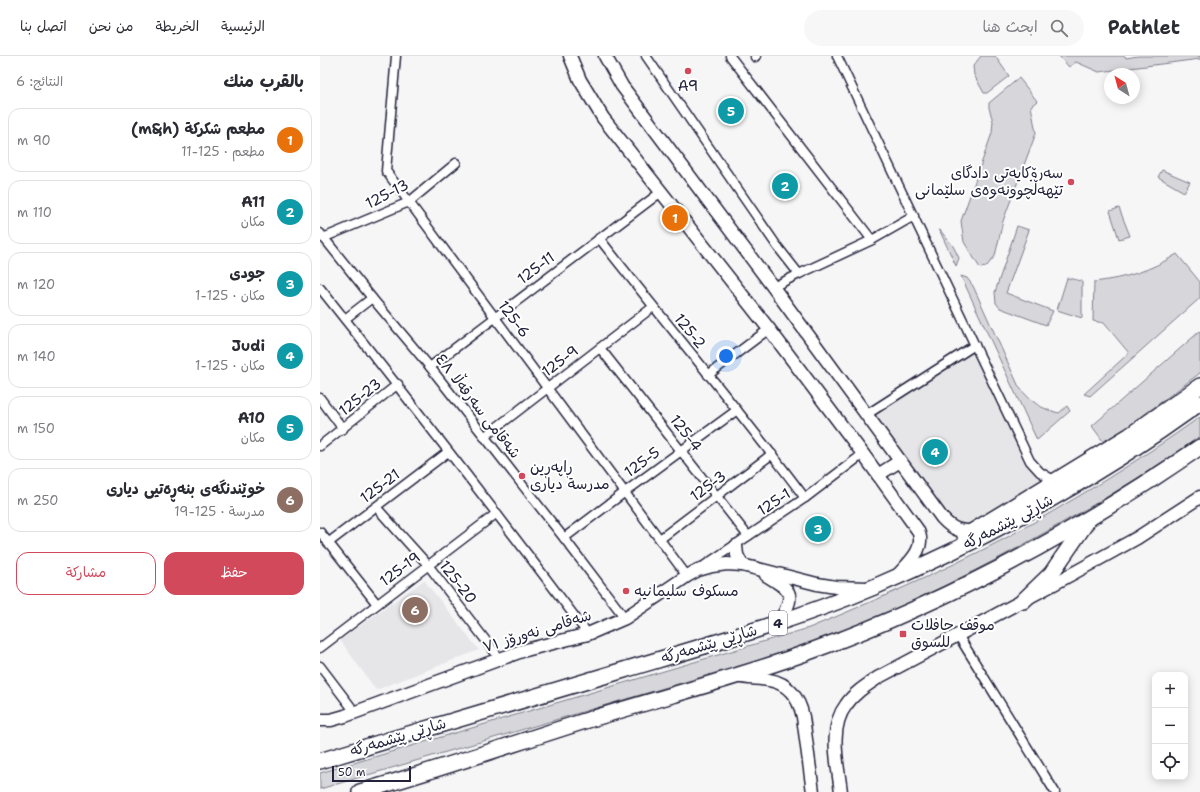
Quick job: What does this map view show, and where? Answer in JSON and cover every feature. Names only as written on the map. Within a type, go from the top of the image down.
[{"type":"highway","points":[[928,563],[970,532],[1056,482],[1129,436],[1200,386]]},
{"type":"highway","name":"شاڕێی پێشمەرگە","points":[[320,761],[779,623],[873,588],[993,531],[1076,485],[1200,403]]},
{"type":"highway","points":[[360,792],[737,676],[812,651],[898,617],[976,581],[1054,539],[1168,469],[1200,447]]},
{"type":"highway","points":[[1023,600],[1051,574],[1079,532],[1096,513]]},
{"type":"street","name":"125-6","points":[[396,56],[386,170],[660,539],[693,573]]},
{"type":"street","points":[[570,56],[580,80],[603,118],[769,329],[863,454],[917,529],[921,537],[919,549],[896,577]]},
{"type":"street","points":[[605,56],[622,86],[773,287],[948,525],[956,529],[970,532],[993,531]]},
{"type":"street","points":[[646,56],[777,246],[799,274]]},
{"type":"street","points":[[730,56],[872,240]]},
{"type":"street","points":[[837,56],[1030,461],[1040,472],[1056,482]]},
{"type":"street","name":"125-13","points":[[322,236],[409,202],[456,163]]},
{"type":"street","name":"125-11","points":[[430,367],[598,238],[661,192]]},
{"type":"street","points":[[773,287],[872,240],[914,216]]},
{"type":"street","name":"شەقامی سەرقەڵا ٤٨","points":[[322,236],[430,367],[564,538],[624,618]]},
{"type":"street","name":"125-2","points":[[598,238],[737,410],[805,498]]},
{"type":"street","points":[[320,288],[398,384],[448,452],[497,513],[588,634]]},
{"type":"street","points":[[345,319],[372,298]]},
{"type":"street","name":"125-9","points":[[484,437],[653,307]]},
{"type":"street","points":[[708,375],[769,329]]},
{"type":"street","points":[[866,414],[975,345]]},
{"type":"street","name":"125-4","points":[[600,348],[748,536]]},
{"type":"street","name":"125-23","points":[[320,446],[398,384]]},
{"type":"street","points":[[320,398],[343,429]]},
{"type":"street","name":"125-5","points":[[564,538],[737,410]]},
{"type":"street","name":"125-21","points":[[328,543],[448,452]]},
{"type":"street","name":"125-3","points":[[660,539],[772,454]]},
{"type":"street","name":"125-1","points":[[693,573],[736,546],[748,536],[805,498],[863,454]]},
{"type":"street","points":[[878,475],[900,461]]},
{"type":"street","points":[[841,792],[836,748],[837,726],[840,715],[853,697],[879,677],[1137,538],[1200,497]]},
{"type":"street","name":"125-20","points":[[376,506],[428,566],[500,659]]},
{"type":"street","name":"125-19","points":[[320,648],[497,513]]},
{"type":"street","points":[[320,532],[377,604]]},
{"type":"street","points":[[736,546],[737,556],[742,565]]},
{"type":"street","name":"شەقامی نەورۆز ٧١","points":[[320,720],[338,718],[522,651],[588,634],[624,618],[693,573],[712,566],[727,564],[742,565],[818,584],[849,588],[873,588]]},
{"type":"street","name":"شەقامی نەورۆز ٧١","points":[[756,569],[780,584],[787,591],[790,601],[779,623]]},
{"type":"street","points":[[958,635],[1055,792]]},
{"type":"street","points":[[320,666],[355,712]]},
{"type":"street","points":[[737,676],[775,682],[784,686],[795,696],[802,709],[813,792]]},
{"type":"shaded area","points":[[981,56],[995,56],[1009,76],[987,93],[984,93],[974,75],[973,66]]},
{"type":"shaded area","points":[[1059,56],[1125,56],[1126,58],[1138,56],[1200,56],[1200,59],[1130,68],[1104,68],[1104,71],[1099,72],[1076,62],[1069,67]]},
{"type":"shaded area","points":[[1019,78],[1037,101],[1031,106],[1036,133],[1003,221],[995,256],[986,267],[980,268],[964,242],[961,221],[992,133],[993,121],[989,103]]},
{"type":"shaded area","points":[[1162,170],[1190,182],[1184,192],[1158,177]]},
{"type":"shaded area","points":[[1119,208],[1130,236],[1119,239],[1110,211]]},
{"type":"shaded area","points":[[1017,226],[1029,230],[1006,293],[1053,311],[1046,325],[1000,308],[996,303],[995,292]]},
{"type":"shaded area","points":[[939,229],[953,246],[959,258],[956,266]]},
{"type":"shaded area","points":[[1177,254],[1200,282],[1200,298],[1090,396],[1084,394],[1129,353],[1104,323],[1093,321],[1094,282],[1137,273],[1157,265]]},
{"type":"shaded area","points":[[961,276],[967,278],[973,286],[1019,387],[1032,401],[1042,407],[1059,413],[1067,406],[1070,411],[1037,440]]},
{"type":"shaded area","points":[[1067,278],[1082,281],[1082,318],[1057,310]]},
{"type":"shaded area","points":[[1200,331],[1200,373],[1105,444],[1092,426]]},
{"type":"shaded area","points":[[975,345],[1030,461],[1053,483],[970,532],[956,529],[866,415]]},
{"type":"shaded area","points":[[1200,417],[1200,437],[1165,461],[1105,498],[997,559],[945,586],[865,622],[811,644],[783,653],[320,789],[320,773],[809,628],[833,618],[930,575],[1002,540],[1103,482]]},
{"type":"shaded area","points":[[424,580],[479,650],[376,690],[340,640]]},
{"type":"place","name":"A9","points":[[688,71]]},
{"type":"place","name":"A10","points":[[731,111]]},
{"type":"place","name":"سەرۆکایەتی دادگای تێهەڵچوونەوەی سلێمانی","points":[[1071,182]]},
{"type":"place","name":"A11","points":[[785,186]]},
{"type":"place","name":"مطعم شكركة (m&h)","points":[[675,218]]},
{"type":"place","name":"Judi","points":[[935,452]]},
{"type":"place","name":"ڕاپەڕین مدرسة ديارى","points":[[522,476]]},
{"type":"place","name":"جودی","points":[[818,529]]},
{"type":"place","name":"مسكوف سليمانيه","points":[[626,591]]},
{"type":"place","name":"خوێندنگەی بنەڕەتیی دیاری","points":[[415,610]]},
{"type":"place","name":"موقف حافلات للسوق","points":[[903,634]]}]
